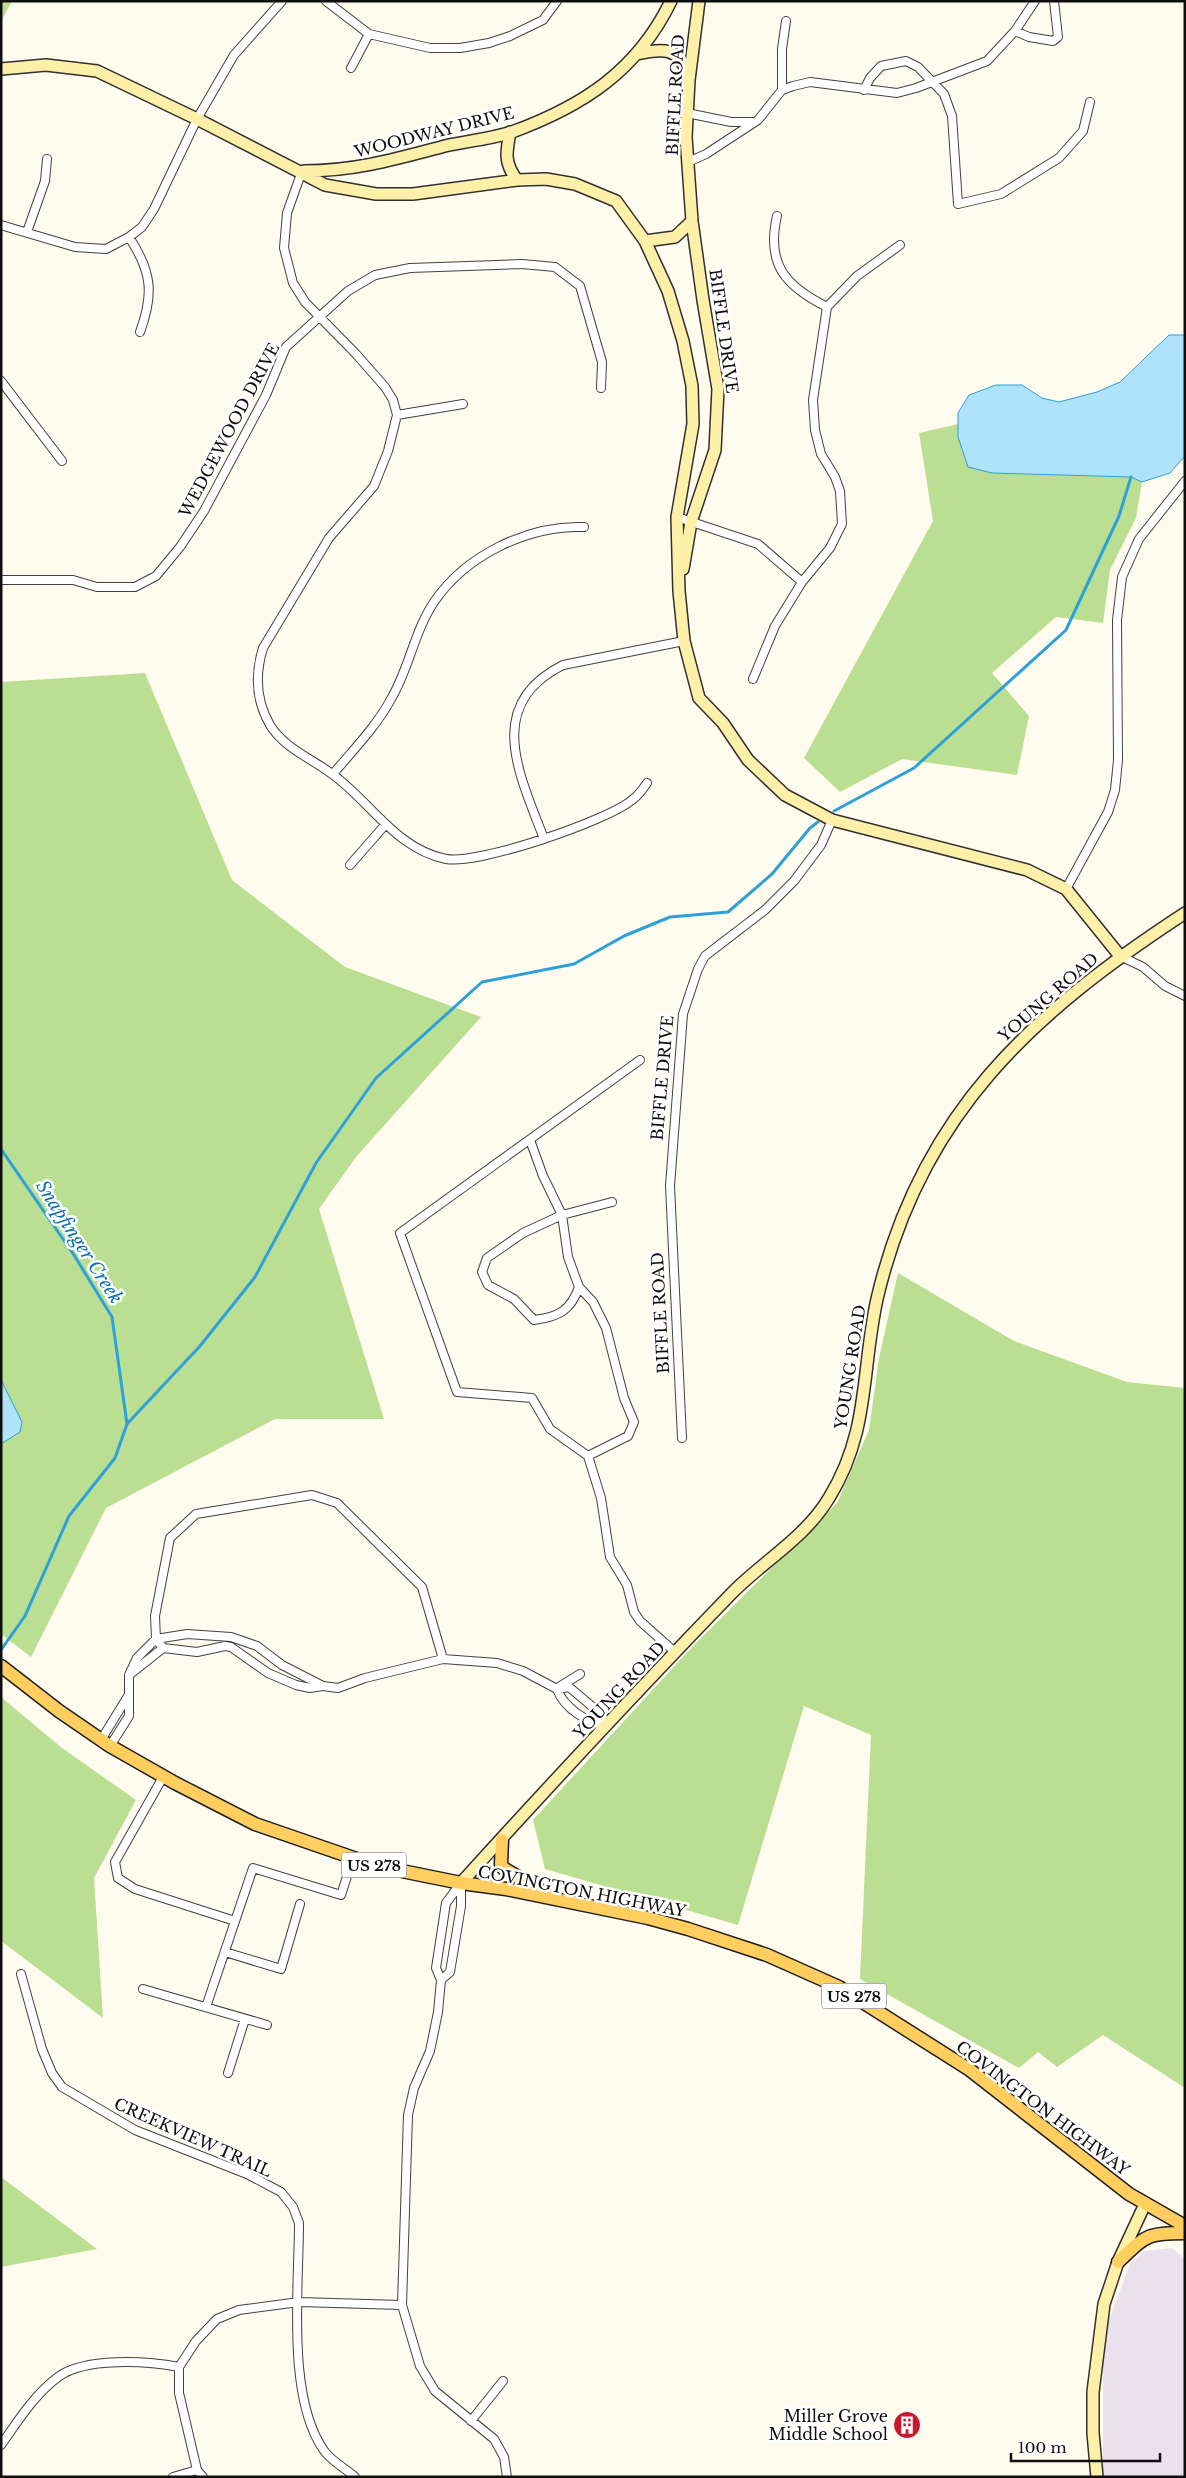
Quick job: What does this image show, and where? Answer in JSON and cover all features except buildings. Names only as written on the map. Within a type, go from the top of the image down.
[{"type":"main road","name":"COVINGTON HIGHWAY","points":[[1,1666],[106,1743],[163,1777],[255,1824],[377,1866],[461,1883],[506,1889],[648,1918],[688,1929],[767,1955],[839,1987],[970,2070],[1145,2204],[1185,2226]]},
{"type":"main road","points":[[502,1840],[501,1864],[503,1868],[545,1893],[546,1898]]},
{"type":"main road","points":[[1118,2262],[1145,2237],[1154,2234],[1185,2233]]},
{"type":"street","points":[[1,225],[76,247],[106,249],[129,237],[142,227],[154,209],[197,119],[234,55],[282,1]]},
{"type":"street","points":[[326,1],[369,34],[430,48],[460,48],[489,43],[510,36],[543,20],[557,1]]},
{"type":"street","name":"WOODWAY DRIVE","points":[[302,171],[365,167],[510,132],[555,114],[601,88],[637,54],[663,18],[671,1]]},
{"type":"street","name":"BIFFLE ROAD","points":[[692,221],[687,112],[699,1]]},
{"type":"street","points":[[782,90],[810,82],[897,93],[931,82],[987,61],[1015,31],[1035,1]]},
{"type":"street","points":[[1015,31],[1029,37],[1052,41],[1058,37],[1054,1]]},
{"type":"street","points":[[688,162],[706,154],[756,122],[773,105],[782,90],[782,49],[786,21]]},
{"type":"street","points":[[351,68],[369,34]]},
{"type":"street","points":[[637,54],[657,49],[677,56],[684,62],[689,80]]},
{"type":"street","points":[[864,90],[870,78],[881,66],[906,61],[918,67],[944,94],[952,116],[958,204],[1001,194],[1059,158],[1083,131],[1090,102]]},
{"type":"street","name":"WOODWAY DRIVE","points":[[1,69],[46,65],[97,71],[302,171],[325,185],[376,194],[413,194],[517,180],[546,179],[568,183],[589,189],[616,201],[645,241]]},
{"type":"street","points":[[687,112],[731,122],[756,122]]},
{"type":"street","points":[[510,132],[506,149],[507,168],[517,180]]},
{"type":"street","points":[[27,232],[45,181],[47,159]]},
{"type":"street","points":[[302,171],[287,213],[284,248],[293,283],[305,302],[385,387],[393,400],[397,415],[388,451],[374,486],[329,538],[263,648],[259,662],[258,692],[271,726],[291,748],[333,774],[385,825],[417,848],[446,859],[473,859],[544,839],[615,810],[632,801],[647,783]]},
{"type":"street","points":[[777,216],[773,236],[774,252],[784,276],[806,297],[827,307]]},
{"type":"street","points":[[645,241],[675,237],[692,221]]},
{"type":"street","name":"BIFFLE DRIVE","points":[[679,591],[692,522],[715,450],[718,389],[692,221]]},
{"type":"street","points":[[129,237],[139,253],[149,276],[148,307],[140,332]]},
{"type":"street","name":"BIFFLE DRIVE","points":[[645,241],[668,292],[683,341],[692,386],[693,424],[676,517],[679,591],[684,641],[700,698],[724,724],[748,760],[785,795],[832,820],[1027,870],[1066,889],[1120,956]]},
{"type":"street","points":[[753,679],[775,626],[802,582],[830,548],[842,524],[840,492],[822,454],[813,415],[813,400],[827,307],[857,276],[900,245]]},
{"type":"street","name":"WEDGEWOOD DRIVE","points":[[1,580],[73,580],[97,587],[136,587],[156,576],[180,547],[204,511],[266,394],[286,347],[348,291],[375,275],[410,268],[522,264],[555,267],[580,286],[602,362],[601,388]]},
{"type":"street","points":[[1,381],[62,461]]},
{"type":"street","points":[[397,415],[463,404]]},
{"type":"street","points":[[1066,889],[1108,812],[1115,790],[1118,760],[1118,620],[1122,577],[1139,539],[1185,481]]},
{"type":"street","points":[[676,517],[758,544],[802,582]]},
{"type":"street","points":[[333,774],[379,720],[392,698],[415,640],[434,602],[462,570],[491,550],[518,540],[564,526],[584,527]]},
{"type":"street","points":[[544,839],[522,779],[513,743],[517,712],[529,690],[551,671],[563,666],[684,641]]},
{"type":"street","name":"BIFFLE DRIVE","points":[[670,1186],[683,1014],[698,969],[705,956],[764,910],[794,881],[821,845],[832,820]]},
{"type":"street","points":[[350,865],[385,825]]},
{"type":"street","name":"YOUNG ROAD","points":[[461,1883],[733,1592],[806,1527],[827,1502],[842,1476],[853,1449],[861,1420],[871,1326],[884,1268],[910,1198],[953,1121],[989,1074],[1029,1030],[1120,956],[1185,913]]},
{"type":"street","points":[[1120,956],[1143,967],[1165,986],[1185,996]]},
{"type":"street","points":[[640,1060],[400,1233],[457,1392],[532,1398],[550,1429],[588,1456],[601,1498],[610,1557],[627,1584],[634,1612],[640,1621],[676,1653]]},
{"type":"street","points":[[530,1140],[543,1176],[562,1215],[568,1257],[579,1287],[593,1302],[606,1328],[624,1398],[634,1422],[628,1436],[588,1456]]},
{"type":"street","name":"BIFFLE ROAD","points":[[670,1186],[682,1438]]},
{"type":"street","points":[[579,1287],[574,1302],[562,1312],[549,1318],[534,1320],[514,1299],[488,1285],[482,1272],[486,1258],[523,1233],[562,1215],[612,1202]]},
{"type":"street","points":[[163,1648],[156,1638],[155,1616],[170,1538],[196,1514],[312,1495],[337,1503],[422,1587],[443,1659]]},
{"type":"street","points":[[106,1743],[129,1716],[129,1675],[137,1658],[156,1638],[187,1634],[231,1637],[257,1646],[282,1665],[323,1686]]},
{"type":"street","points":[[129,1675],[163,1648],[197,1652],[225,1646],[231,1647],[268,1673],[296,1685],[310,1688],[323,1686],[338,1688],[365,1678],[443,1659],[497,1663],[523,1671],[557,1689],[569,1687],[601,1714],[607,1726]]},
{"type":"street","points":[[557,1689],[580,1674]]},
{"type":"street","points":[[557,1689],[561,1698],[592,1724],[607,1726]]},
{"type":"street","points":[[106,1743],[129,1694]]},
{"type":"street","points":[[577,1712],[586,1701]]},
{"type":"street","points":[[163,1777],[115,1862],[118,1878],[135,1890],[235,1921]]},
{"type":"street","points":[[206,2007],[253,1868],[341,1895],[353,1858]]},
{"type":"street","points":[[441,1980],[450,1972],[461,1906],[461,1883]]},
{"type":"street","points":[[461,1883],[446,1903],[436,1968],[441,1980],[438,2012],[430,2051],[414,2088],[408,2115],[402,2304],[420,2366],[435,2391],[494,2439],[504,2457],[507,2477]]},
{"type":"street","points":[[225,1952],[281,1969],[300,1904]]},
{"type":"street","name":"CREEKVIEW TRAIL","points":[[22,1974],[42,2049],[52,2073],[62,2087],[135,2130],[247,2174],[281,2192],[292,2207],[299,2223],[299,2357],[306,2413],[315,2436],[327,2454],[355,2477]]},
{"type":"street","points":[[143,1989],[267,2025]]},
{"type":"street","points":[[228,2073],[245,2019]]},
{"type":"street","points":[[1097,2477],[1093,2433],[1093,2392],[1104,2304],[1118,2262],[1145,2204]]},
{"type":"street","points":[[202,2477],[197,2470],[179,2393],[179,2367],[196,2341],[217,2320],[239,2310],[298,2302],[402,2304]]},
{"type":"street","points":[[1,2445],[38,2394],[59,2376],[82,2367],[103,2363],[160,2363],[179,2367]]},
{"type":"street","points":[[471,2421],[503,2382]]},
{"type":"street","points":[[173,2477],[197,2470]]},
{"type":"shaded area","points":[[1172,2248],[1185,2259],[1185,2477],[1103,2477],[1103,2335],[1131,2262],[1144,2251]]},
{"type":"green space","points":[[1,1],[12,1],[1,21]]},
{"type":"green space","points":[[958,424],[958,437],[1082,475],[1131,477],[1142,482],[1136,518],[1110,570],[1103,623],[1056,617],[992,673],[1029,716],[1017,775],[902,759],[840,792],[804,758],[933,521],[919,433]]},
{"type":"green space","points":[[145,673],[232,880],[345,967],[481,1017],[356,1157],[319,1209],[384,1419],[275,1419],[106,1508],[31,1657],[1,1634],[1,682]]},
{"type":"green space","points":[[898,1273],[1014,1341],[1127,1382],[1185,1388],[1185,2088],[1103,2035],[1057,2067],[1038,2052],[1019,2068],[860,1979],[871,1735],[804,1706],[738,1925],[545,1869],[533,1820],[693,1646],[837,1503],[869,1430],[879,1358]]},
{"type":"green space","points":[[1,1697],[62,1748],[136,1800],[94,1878],[103,2018],[1,1941]]},
{"type":"green space","points":[[1,2177],[97,2249],[1,2267]]},
{"type":"water","points":[[1169,335],[1185,335],[1185,456],[1170,473],[1142,482],[1131,477],[992,473],[968,467],[958,437],[958,413],[969,395],[996,385],[1022,385],[1042,398],[1059,402],[1097,392],[1120,382]]},
{"type":"water","points":[[1,1380],[22,1422],[20,1432],[1,1444]]},
{"type":"waterway","points":[[834,811],[914,768],[1066,630],[1119,516],[1131,477]]},
{"type":"waterway","points":[[127,1424],[200,1346],[255,1277],[316,1163],[376,1078],[482,982],[574,964],[624,936],[670,917],[728,912],[772,874],[810,828],[818,822]]},
{"type":"waterway","name":"Snapfinger Creek","points":[[1,1149],[74,1255],[112,1317],[127,1424],[115,1458],[69,1516],[25,1616],[1,1650]]},
{"type":"place","name":"Miller Grove Middle School","points":[[907,2425]]}]
